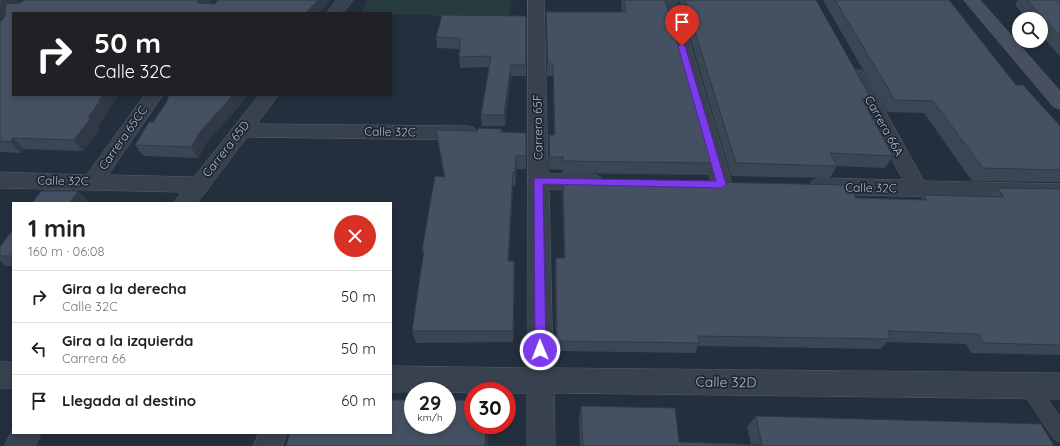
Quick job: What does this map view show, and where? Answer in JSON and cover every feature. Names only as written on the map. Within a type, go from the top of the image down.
[{"type":"street","points":[[336,12],[346,0]]},
{"type":"street","name":"Carrera 65F","points":[[536,0],[530,134],[538,181],[541,446]]},
{"type":"street","points":[[669,0],[722,184]]},
{"type":"street","points":[[972,0],[1060,103]]},
{"type":"street","name":"Carrera 66A","points":[[850,63],[918,189]]},
{"type":"street","name":"Carrera 65CC","points":[[92,182],[153,96]]},
{"type":"street","name":"Carrera 65D","points":[[186,202],[268,96]]},
{"type":"street","name":"Calle 32C","points":[[241,130],[483,134]]},
{"type":"street","name":"Calle 32C","points":[[0,180],[198,185]]},
{"type":"street","points":[[538,181],[610,182]]},
{"type":"street","name":"Calle 32C","points":[[800,186],[1060,192]]},
{"type":"street","points":[[0,375],[12,375]]},
{"type":"street","name":"Calle 32D","points":[[392,379],[1028,385],[1058,390]]},
{"type":"street","points":[[20,446],[26,434]]},
{"type":"street","points":[[268,446],[272,434]]},
{"type":"lane","points":[[1028,385],[1060,433]]},
{"type":"green space","points":[[367,0],[511,0],[509,15],[507,18],[392,14],[392,12],[361,12]]},
{"type":"building","points":[[24,0],[199,0],[198,3],[215,4],[218,0],[318,0],[307,12],[12,12],[12,96],[102,96],[88,118],[91,118],[74,140],[13,138],[10,142],[0,141],[0,22],[5,17],[6,4],[20,3]]},
{"type":"building","points":[[624,0],[665,0],[712,163],[563,161],[563,157],[550,157],[549,135],[555,135],[553,64],[548,64],[546,12],[626,12]]},
{"type":"building","points":[[685,0],[816,0],[872,100],[862,99],[893,156],[830,153],[837,166],[736,163]]},
{"type":"building","points":[[835,0],[949,0],[1016,85],[1023,85],[1060,126],[1060,170],[983,168],[933,101],[895,100]]},
{"type":"building","points":[[1027,0],[1060,0],[1060,36],[1048,23],[1048,12],[1038,12]]},
{"type":"building","points":[[442,15],[526,16],[526,65],[511,65],[504,115],[481,115],[491,56],[459,57],[460,38],[436,37]]},
{"type":"building","points":[[169,96],[232,96],[200,132],[191,147],[135,145],[149,122],[153,122],[166,103]]},
{"type":"building","points":[[478,128],[502,129],[501,132],[526,133],[526,156],[516,156],[515,172],[513,172],[508,261],[514,261],[513,331],[412,331],[424,250],[422,250],[435,176],[445,177],[436,130],[477,131]]},
{"type":"building","points":[[563,179],[848,185],[856,198],[926,200],[924,195],[1004,197],[997,188],[1060,189],[1060,345],[984,343],[979,334],[888,331],[890,339],[698,336],[700,343],[557,341],[556,258],[565,258]]},
{"type":"building","points":[[41,191],[78,191],[71,202],[33,202]]},
{"type":"building","points":[[12,230],[12,256],[0,256],[0,247]]},
{"type":"building","points":[[392,400],[404,400],[404,434],[456,434],[456,400],[464,400],[464,434],[486,434],[485,446],[286,446],[290,434],[392,434]]},
{"type":"building","points":[[581,406],[675,408],[679,442],[762,445],[756,416],[1041,424],[1054,446],[583,446]]},
{"type":"route","points":[[540,350],[538,181],[722,184],[682,46]]}]
